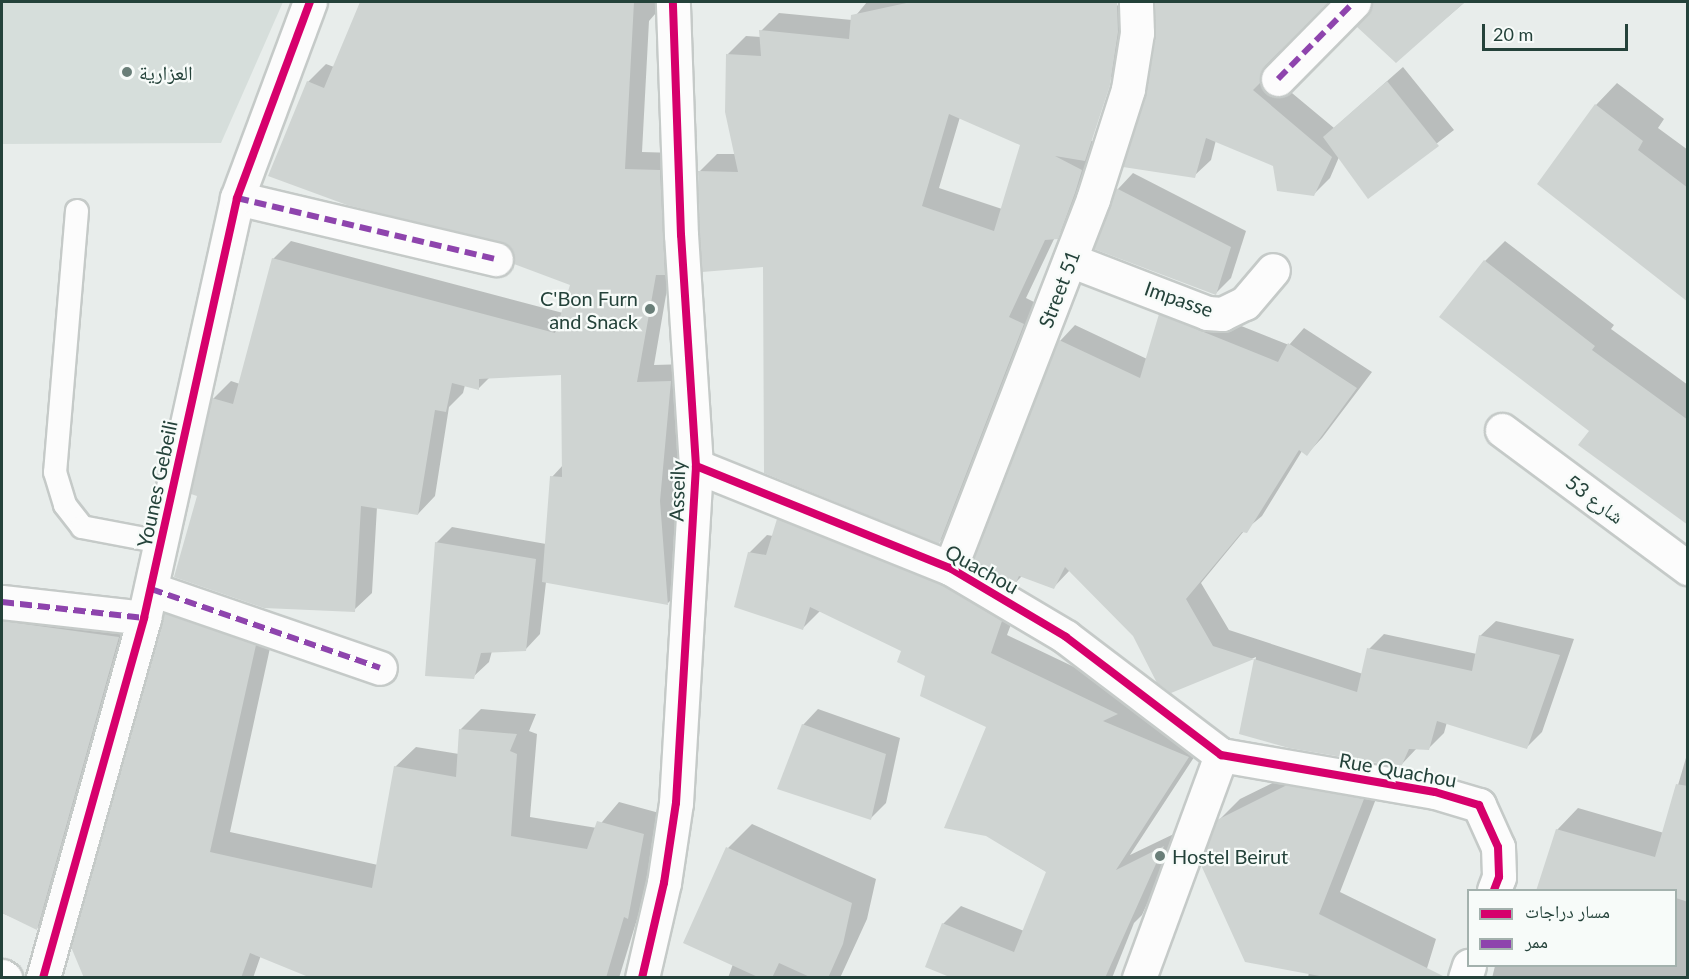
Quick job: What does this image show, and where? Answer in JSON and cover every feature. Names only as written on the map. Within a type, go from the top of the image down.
[{"type":"street","name":"Younes Gebeili","points":[[43,978],[147,603],[237,198],[310,2]]},
{"type":"street","name":"Asseily","points":[[642,978],[664,883],[676,803],[696,466],[681,235],[674,2]]},
{"type":"street","name":"Street 51","points":[[950,568],[1070,260],[1128,89],[1137,33],[1136,2]]},
{"type":"street","points":[[1278,79],[1354,2]]},
{"type":"street","points":[[237,198],[496,259]]},
{"type":"street","name":"Impasse","points":[[1070,260],[1215,314],[1235,311],[1245,303],[1273,270]]},
{"type":"street","name":"شارع 53","points":[[1502,430],[1688,568]]},
{"type":"street","name":"Quachou","points":[[696,466],[950,568],[1066,637],[1221,755]]},
{"type":"street","points":[[2,602],[147,603],[380,668]]},
{"type":"street","points":[[1139,978],[1221,755]]},
{"type":"street","name":"Rue Quachou","points":[[1221,755],[1435,792],[1479,805],[1498,847],[1498,877],[1495,889]]},
{"type":"lane","points":[[77,211],[55,472],[65,505],[82,527],[161,542]]},
{"type":"shaded area","name":"العزارية","points":[[2,2],[283,2],[221,143],[2,144]]},
{"type":"building","points":[[360,2],[634,2],[625,169],[660,170],[665,275],[656,275],[637,382],[671,381],[660,501],[668,605],[542,582],[550,476],[562,477],[561,375],[479,379],[479,390],[452,383],[446,412],[435,410],[418,515],[361,506],[355,612],[264,608],[174,577],[197,496],[191,494],[212,398],[233,404],[272,258],[555,333],[570,285],[514,264],[514,254],[508,245],[347,205],[268,176],[307,81],[324,88]]},
{"type":"building","points":[[911,2],[1117,2],[1118,32],[1110,85],[1085,161],[1055,156],[1082,170],[1075,193],[1058,239],[1045,240],[1009,317],[1024,324],[939,544],[764,473],[763,267],[702,272],[698,171],[738,172],[725,112],[726,54],[761,56],[759,30],[849,39],[851,15]],"holes":[[[949,114],[1020,145],[994,231],[922,206]]]},
{"type":"building","points":[[1155,2],[1328,2],[1265,66],[1260,83],[1253,90],[1332,157],[1314,196],[1277,191],[1273,166],[1206,138],[1195,178],[1123,167],[1146,92],[1156,36]]},
{"type":"building","points":[[1372,2],[1465,2],[1396,63],[1356,26],[1368,15]]},
{"type":"building","points":[[1387,81],[1439,146],[1368,199],[1323,137]]},
{"type":"building","points":[[1595,104],[1643,141],[1638,150],[1688,188],[1688,302],[1537,184]]},
{"type":"building","points":[[1116,188],[1231,247],[1216,295],[1094,249]]},
{"type":"building","points":[[1484,260],[1595,346],[1592,350],[1688,420],[1688,525],[1578,445],[1589,431],[1439,317]]},
{"type":"building","points":[[1159,314],[1278,362],[1288,343],[1357,388],[1307,456],[1299,450],[1247,533],[1242,532],[1186,599],[1213,646],[1254,659],[1171,693],[1157,683],[1133,636],[1065,567],[1054,589],[1019,576],[1015,585],[973,560],[1059,340],[1140,378]]},
{"type":"building","points":[[777,519],[942,585],[1002,621],[991,653],[1118,714],[1103,721],[1189,757],[1116,870],[1164,846],[1105,978],[952,978],[925,967],[942,923],[1014,952],[1046,872],[986,836],[944,828],[986,727],[920,696],[925,676],[897,662],[901,651],[810,607],[803,630],[734,607],[748,552],[766,555]]},
{"type":"building","points":[[435,542],[536,559],[526,651],[481,653],[474,679],[425,676]]},
{"type":"building","points":[[164,613],[256,645],[210,852],[372,888],[394,766],[456,777],[459,729],[517,734],[510,751],[517,754],[511,836],[587,849],[597,821],[644,834],[628,919],[624,917],[606,978],[311,978],[250,953],[241,978],[84,978],[71,947]]},
{"type":"building","points":[[2,621],[119,637],[37,930],[2,913]]},
{"type":"building","points":[[1479,635],[1560,655],[1527,749],[1437,721],[1429,750],[1409,749],[1401,767],[1289,748],[1239,734],[1254,659],[1357,692],[1367,648],[1472,671]]},
{"type":"building","points":[[802,724],[886,754],[871,820],[777,789]]},
{"type":"building","points":[[1676,784],[1688,786],[1688,902],[1677,898],[1677,889],[1537,889],[1556,829],[1655,857]]},
{"type":"building","points":[[1287,785],[1364,799],[1319,914],[1447,978],[1330,978],[1245,962],[1201,865],[1217,820]]},
{"type":"building","points":[[726,847],[852,903],[843,944],[828,978],[812,978],[779,963],[772,978],[760,978],[683,943]]},
{"type":"marked path","points":[[1278,79],[1354,2]]},
{"type":"marked path","points":[[237,198],[496,259]]},
{"type":"marked path","points":[[151,589],[380,668]]},
{"type":"marked path","points":[[2,602],[144,618]]},
{"type":"cycle path","points":[[43,978],[144,618],[237,198],[310,2]]},
{"type":"cycle path","points":[[642,978],[664,883],[676,803],[696,466],[681,235],[673,2]]},
{"type":"cycle path","points":[[696,466],[950,568],[1066,637],[1221,755],[1435,792],[1479,805],[1498,847],[1499,877],[1494,889]]},
{"type":"place","name":"العزارية","points":[[127,72]]},
{"type":"place","name":"C'Bon Furn and Snack","points":[[650,309]]},
{"type":"place","name":"Hostel Beirut","points":[[1160,856]]}]
